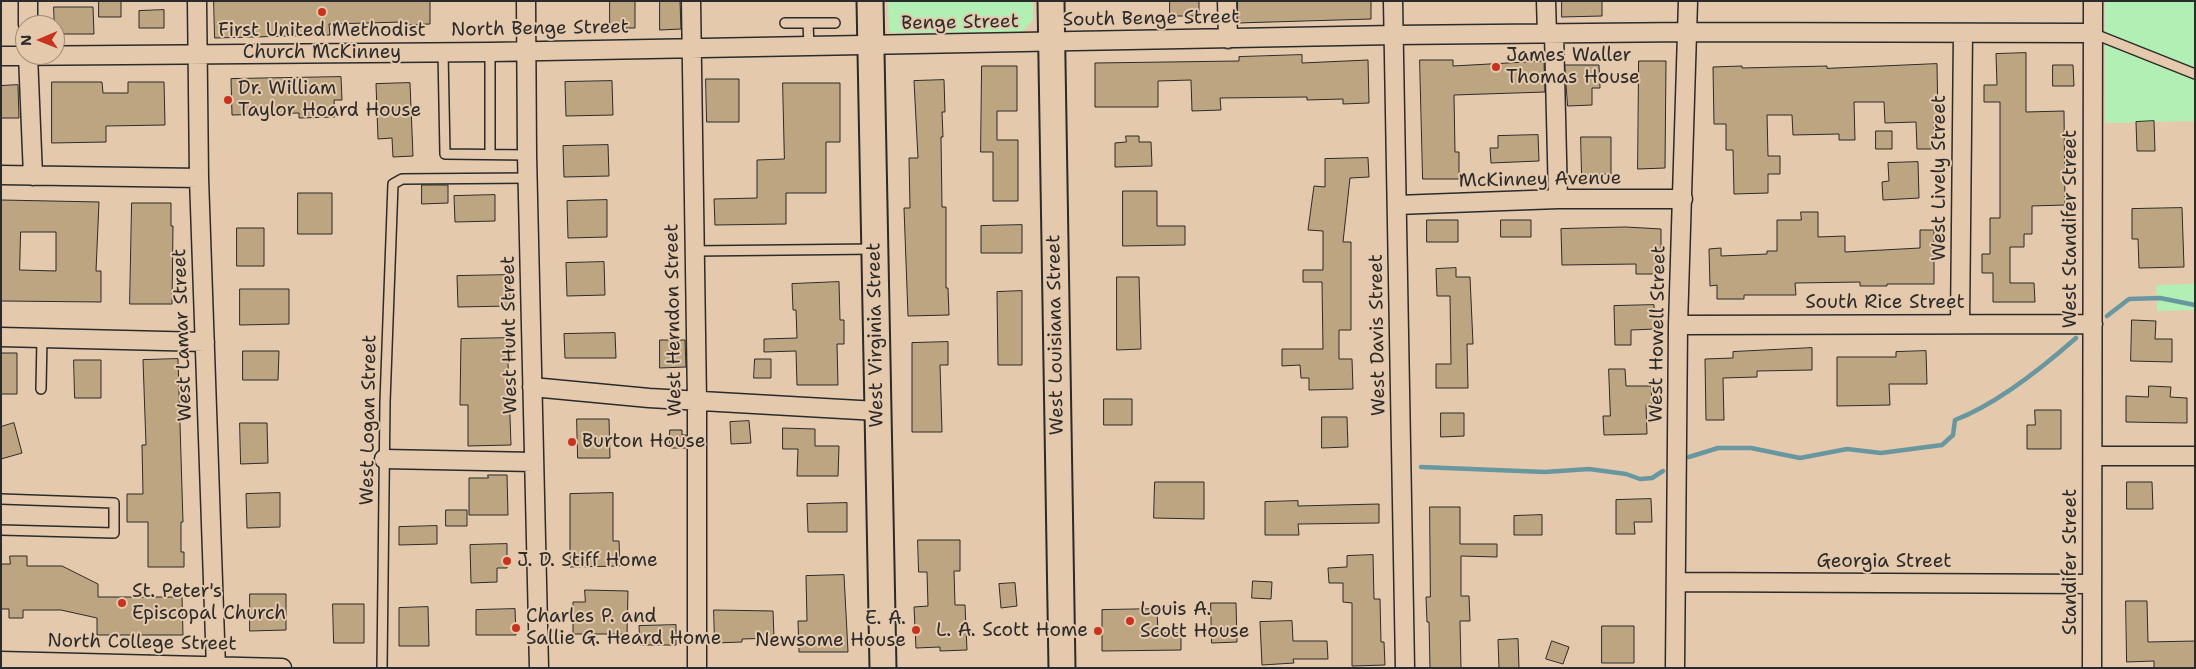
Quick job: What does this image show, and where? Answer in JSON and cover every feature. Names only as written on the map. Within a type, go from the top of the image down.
[{"type":"main road","name":"West Virginia Street","points":[[870,1],[883,668]]},
{"type":"main road","name":"West Louisiana Street","points":[[1051,1],[1062,668]]},
{"type":"street","points":[[28,1],[28,15]]},
{"type":"street","name":"West Lamar Street","points":[[197,1],[200,178],[216,667]]},
{"type":"street","name":"West Hunt Street","points":[[526,1],[527,155],[539,668]]},
{"type":"street","name":"West Herndon Street","points":[[692,1],[697,401],[697,668]]},
{"type":"street","points":[[1226,1],[1228,39]]},
{"type":"street","name":"West Davis Street","points":[[1393,1],[1405,668]]},
{"type":"street","points":[[1546,1],[1551,34],[1556,98],[1558,199]]},
{"type":"street","name":"West Howell Street","points":[[1675,668],[1678,325],[1688,1]]},
{"type":"street","name":"West Standifer Street","points":[[2093,1],[2093,456]]},
{"type":"street","name":"South Benge Street","points":[[1051,43],[1394,35],[1687,32],[1835,34],[2092,33]]},
{"type":"street","name":"West Lively Street","points":[[1960,324],[1963,33]]},
{"type":"street","name":"Benge Street","points":[[870,46],[1051,43]]},
{"type":"street","name":"North Benge Street","points":[[65,55],[490,52],[870,46]]},
{"type":"street","name":"North Benge Street","points":[[1,56],[15,55]]},
{"type":"street","points":[[28,65],[33,176]]},
{"type":"street","points":[[1,175],[200,178]]},
{"type":"street","name":"McKinney Avenue","points":[[1397,205],[1558,199],[1683,199]]},
{"type":"street","name":"South Rice Street","points":[[1678,325],[2093,324]]},
{"type":"street","points":[[1,337],[205,342]]},
{"type":"street","points":[[532,387],[697,401],[878,411]]},
{"type":"street","points":[[2093,456],[2195,456]]},
{"type":"street","name":"Standifer Street","points":[[2092,668],[2093,456]]},
{"type":"street","points":[[384,459],[534,462]]},
{"type":"street","name":"Georgia Street","points":[[1676,582],[2092,584]]},
{"type":"street","name":"North College Street","points":[[1,661],[52,665],[282,668]]},
{"type":"lane","points":[[785,23],[835,23]]},
{"type":"lane","points":[[808,23],[809,47]]},
{"type":"lane","points":[[2092,33],[2195,74]]},
{"type":"lane","points":[[443,52],[445,154],[527,155]]},
{"type":"lane","points":[[490,52],[490,154]]},
{"type":"lane","name":"West Logan Street","points":[[382,668],[384,459],[392,189],[396,180],[402,178],[528,178]]},
{"type":"lane","points":[[694,251],[874,248]]},
{"type":"lane","points":[[41,389],[42,338]]},
{"type":"lane","points":[[1,499],[114,503],[114,534],[1,530]]},
{"type":"green space","points":[[888,1],[1033,1],[1033,20],[1022,32],[893,33],[889,30]]},
{"type":"green space","points":[[2105,1],[2195,1],[2195,121],[2105,123]]},
{"type":"green space","points":[[2195,284],[2195,310],[2157,311],[2156,285]]},
{"type":"building","points":[[99,1],[121,1],[121,17],[99,17]]},
{"type":"building","name":"First United Methodist Church McKinney","points":[[214,1],[430,1],[430,24],[403,25],[403,22],[329,24],[330,35],[215,38]]},
{"type":"building","points":[[610,1],[635,1],[635,28],[610,28]]},
{"type":"building","points":[[660,1],[680,1],[681,29],[660,30]]},
{"type":"building","points":[[1170,1],[1199,1],[1199,16],[1170,16]]},
{"type":"building","points":[[1238,1],[1371,1],[1371,19],[1238,23]]},
{"type":"building","points":[[1562,1],[1602,1],[1602,16],[1562,17]]},
{"type":"building","points":[[54,7],[93,7],[94,34],[65,34],[65,15],[54,15]]},
{"type":"building","points":[[164,10],[164,28],[139,28],[139,11]]},
{"type":"building","points":[[2026,53],[2026,112],[2064,111],[2065,205],[2032,206],[2032,234],[2024,234],[2024,247],[2010,247],[2010,283],[2034,283],[2035,302],[1993,302],[1993,273],[1982,273],[1982,254],[1990,254],[1990,218],[2000,218],[2000,102],[1984,102],[1984,85],[1997,85],[1996,54]]},
{"type":"building","points":[[1302,55],[1302,63],[1368,60],[1369,103],[1343,104],[1343,99],[1307,100],[1307,97],[1220,98],[1221,110],[1192,111],[1191,80],[1158,81],[1158,107],[1095,107],[1095,63],[1239,61],[1239,57]]},
{"type":"building","points":[[1420,60],[1453,60],[1453,66],[1544,61],[1545,92],[1454,95],[1455,152],[1459,152],[1459,179],[1423,179]]},
{"type":"building","points":[[1639,61],[1666,61],[1665,168],[1638,169]]},
{"type":"building","points":[[1937,64],[1938,122],[1934,122],[1934,149],[1917,149],[1916,122],[1885,123],[1884,102],[1854,102],[1855,140],[1839,140],[1839,134],[1793,135],[1792,115],[1767,115],[1768,156],[1780,156],[1780,174],[1768,174],[1768,193],[1734,194],[1733,150],[1726,150],[1726,124],[1714,124],[1713,67],[1827,66],[1827,68]]},
{"type":"building","points":[[1565,65],[1599,65],[1600,88],[1592,88],[1592,105],[1568,106]]},
{"type":"building","points":[[2053,65],[2073,65],[2074,86],[2053,86]]},
{"type":"building","points":[[982,66],[1017,66],[1017,111],[997,111],[997,140],[1018,140],[1018,201],[993,201],[993,152],[981,152]]},
{"type":"building","points":[[341,77],[342,100],[334,100],[335,117],[299,118],[299,113],[232,115],[231,79]]},
{"type":"building","points":[[706,79],[739,79],[739,122],[707,122]]},
{"type":"building","points":[[944,80],[945,112],[942,112],[943,137],[941,137],[942,207],[946,207],[946,288],[948,288],[949,315],[908,316],[904,208],[910,208],[909,158],[918,158],[914,81]]},
{"type":"building","points":[[612,81],[613,115],[566,116],[565,82]]},
{"type":"building","points":[[52,82],[102,82],[103,93],[128,93],[128,82],[164,82],[165,125],[106,126],[106,142],[52,143]]},
{"type":"building","points":[[410,83],[413,156],[393,157],[392,138],[378,139],[376,84]]},
{"type":"building","points":[[783,83],[840,83],[840,142],[826,142],[826,193],[786,193],[786,224],[715,225],[714,199],[757,198],[757,160],[784,159]]},
{"type":"building","points":[[18,85],[19,118],[1,118],[1,86]]},
{"type":"building","points":[[2154,121],[2155,151],[2137,151],[2136,122]]},
{"type":"building","points":[[1876,131],[1892,131],[1892,149],[1876,149]]},
{"type":"building","points":[[1538,135],[1539,161],[1491,163],[1490,148],[1498,148],[1498,136]]},
{"type":"building","points":[[1126,136],[1139,136],[1139,142],[1151,142],[1152,166],[1115,167],[1115,143],[1126,142]]},
{"type":"building","points":[[1581,137],[1611,137],[1611,174],[1582,175]]},
{"type":"building","points":[[608,145],[609,176],[564,177],[563,146]]},
{"type":"building","points":[[1368,158],[1369,177],[1350,178],[1343,242],[1351,242],[1351,330],[1339,330],[1339,359],[1352,359],[1353,389],[1309,390],[1309,378],[1301,378],[1300,365],[1282,366],[1282,349],[1323,349],[1322,282],[1303,282],[1303,270],[1323,270],[1323,231],[1308,230],[1314,186],[1325,187],[1325,159]]},
{"type":"building","points":[[1918,162],[1919,198],[1883,200],[1882,182],[1889,181],[1888,163]]},
{"type":"building","points":[[422,185],[448,185],[448,203],[422,204]]},
{"type":"building","points":[[1123,191],[1157,191],[1157,226],[1185,226],[1185,245],[1123,246]]},
{"type":"building","points":[[298,193],[332,193],[332,234],[298,234]]},
{"type":"building","points":[[495,195],[495,221],[455,222],[454,196]]},
{"type":"building","points":[[1,200],[99,202],[96,271],[101,271],[101,302],[1,301]],"holes":[[[21,232],[56,232],[56,271],[20,270]]]},
{"type":"building","points":[[607,200],[607,237],[568,238],[567,201]]},
{"type":"building","points":[[132,203],[171,203],[171,226],[173,226],[172,304],[130,304]]},
{"type":"building","points":[[2182,208],[2184,267],[2139,268],[2138,239],[2132,239],[2132,209]]},
{"type":"building","points":[[1801,212],[1818,212],[1818,237],[1845,236],[1845,252],[1920,248],[1920,230],[1934,230],[1934,284],[1860,286],[1860,282],[1795,283],[1796,295],[1744,295],[1744,299],[1717,299],[1717,285],[1710,286],[1709,249],[1721,248],[1721,256],[1767,254],[1767,251],[1777,251],[1777,220],[1801,220]]},
{"type":"building","points":[[1427,220],[1458,220],[1458,242],[1427,242]]},
{"type":"building","points":[[1501,220],[1531,220],[1531,237],[1501,237]]},
{"type":"building","points":[[1022,225],[1022,253],[981,253],[981,226]]},
{"type":"building","points":[[1626,227],[1661,229],[1661,274],[1636,274],[1636,264],[1562,265],[1561,229]]},
{"type":"building","points":[[237,228],[264,228],[264,266],[237,266]]},
{"type":"building","points":[[604,262],[605,295],[567,296],[566,263]]},
{"type":"building","points":[[1456,268],[1456,277],[1470,277],[1473,344],[1467,344],[1468,388],[1436,388],[1436,364],[1451,364],[1450,296],[1437,296],[1436,269]]},
{"type":"building","points":[[510,275],[510,306],[458,307],[457,276]]},
{"type":"building","points":[[1117,277],[1139,277],[1141,349],[1117,350]]},
{"type":"building","points":[[839,282],[840,320],[844,320],[844,344],[837,344],[838,385],[797,385],[796,351],[764,352],[764,339],[797,338],[796,310],[793,310],[792,284]]},
{"type":"building","points":[[240,289],[289,289],[289,324],[240,325]]},
{"type":"building","points":[[1022,291],[1022,365],[998,365],[997,292]]},
{"type":"building","points":[[1654,305],[1655,329],[1631,330],[1631,345],[1615,345],[1614,306]]},
{"type":"building","points":[[2132,320],[2156,321],[2155,339],[2172,339],[2172,362],[2131,361]]},
{"type":"building","points":[[615,333],[616,358],[565,358],[564,334]]},
{"type":"building","points":[[511,338],[511,362],[508,362],[511,445],[468,446],[468,405],[460,405],[461,339]]},
{"type":"building","points":[[660,340],[685,340],[686,367],[660,368]]},
{"type":"building","points":[[948,342],[948,365],[940,365],[942,432],[912,432],[912,343]]},
{"type":"building","points":[[1812,348],[1812,370],[1757,371],[1757,377],[1723,378],[1724,420],[1706,420],[1705,359],[1733,358],[1733,352]]},
{"type":"building","points":[[243,351],[279,351],[278,380],[243,380]]},
{"type":"building","points":[[1926,351],[1927,384],[1889,384],[1890,405],[1837,406],[1837,357],[1896,357],[1896,352]]},
{"type":"building","points":[[1,353],[17,353],[17,394],[1,394]]},
{"type":"building","points":[[178,359],[183,522],[181,522],[181,552],[184,552],[184,567],[148,567],[148,522],[127,522],[127,494],[143,494],[142,445],[146,445],[143,360]]},
{"type":"building","points":[[755,359],[771,359],[771,378],[754,378]]},
{"type":"building","points":[[74,360],[101,360],[101,398],[75,398]]},
{"type":"building","points":[[1609,369],[1625,369],[1626,386],[1651,386],[1652,405],[1646,405],[1647,434],[1604,435],[1603,416],[1610,416]]},
{"type":"building","points":[[2149,386],[2171,387],[2170,397],[2187,398],[2187,423],[2126,422],[2126,396],[2148,397]]},
{"type":"building","points":[[1104,399],[1132,399],[1132,425],[1104,425]]},
{"type":"building","points":[[2035,410],[2061,410],[2061,449],[2027,449],[2027,425],[2035,425]]},
{"type":"building","points":[[1441,413],[1464,413],[1464,436],[1441,437]]},
{"type":"building","points":[[1322,417],[1347,417],[1348,447],[1322,448]]},
{"type":"building","points":[[577,419],[609,419],[610,458],[578,458]]},
{"type":"building","points":[[749,421],[751,443],[731,444],[730,422]]},
{"type":"building","points":[[14,423],[22,453],[1,459],[1,427]]},
{"type":"building","points":[[240,423],[267,423],[268,463],[241,464]]},
{"type":"building","points":[[783,428],[815,429],[815,446],[839,446],[838,476],[797,476],[798,449],[783,449]]},
{"type":"building","points":[[670,430],[682,430],[682,435],[686,435],[686,448],[670,448]]},
{"type":"building","points":[[488,475],[507,475],[508,515],[469,515],[469,478],[488,478]]},
{"type":"building","points":[[1155,482],[1204,482],[1204,519],[1154,518]]},
{"type":"building","points":[[2127,482],[2152,482],[2153,509],[2127,509]]},
{"type":"building","points":[[280,493],[280,527],[247,528],[246,494]]},
{"type":"building","points":[[613,493],[613,541],[619,541],[620,566],[570,567],[570,494]]},
{"type":"building","points":[[1651,499],[1652,522],[1634,522],[1635,534],[1616,534],[1616,500]]},
{"type":"building","points":[[1298,501],[1298,506],[1379,504],[1379,523],[1298,524],[1299,535],[1265,535],[1265,502]]},
{"type":"building","points":[[847,503],[847,532],[808,532],[807,504]]},
{"type":"building","points":[[1430,507],[1460,507],[1460,544],[1497,544],[1497,557],[1461,556],[1461,596],[1469,596],[1470,621],[1460,621],[1461,668],[1430,668],[1429,622],[1427,622],[1426,597],[1430,597]]},
{"type":"building","points":[[446,510],[467,510],[467,526],[446,526]]},
{"type":"building","points":[[1542,515],[1542,535],[1514,535],[1514,516]]},
{"type":"building","points":[[437,526],[437,544],[399,545],[399,527]]},
{"type":"building","points":[[918,540],[960,540],[960,571],[954,571],[955,605],[965,605],[967,650],[940,651],[940,647],[916,648],[914,607],[928,606],[927,572],[919,572]]},
{"type":"building","points":[[507,544],[507,568],[497,568],[497,582],[471,583],[470,545]]},
{"type":"building","points":[[1373,555],[1374,599],[1380,599],[1381,642],[1384,642],[1385,665],[1352,666],[1352,603],[1343,602],[1343,583],[1329,583],[1328,568],[1347,567],[1347,556]]},
{"type":"building","name":"St. Peter's Episcopal Church","points":[[10,556],[27,556],[27,566],[62,566],[98,584],[98,597],[182,597],[183,635],[97,635],[97,618],[61,610],[23,610],[23,618],[9,618],[9,609],[1,609],[1,564],[10,564]]},
{"type":"building","points":[[844,575],[848,652],[799,652],[798,621],[807,621],[806,576]]},
{"type":"building","points":[[1253,581],[1272,582],[1271,599],[1252,598]]},
{"type":"building","points":[[1015,583],[1017,606],[1001,608],[999,584]]},
{"type":"building","points":[[585,590],[628,591],[627,634],[573,634],[573,602],[585,602]]},
{"type":"building","points":[[250,594],[286,594],[286,630],[250,631]]},
{"type":"building","points":[[2126,601],[2147,601],[2148,642],[2195,641],[2195,668],[2154,668],[2154,661],[2127,662]]},
{"type":"building","points":[[1211,603],[1236,603],[1237,642],[1212,643]]},
{"type":"building","points":[[333,604],[364,604],[364,643],[334,643]]},
{"type":"building","points":[[428,607],[429,646],[399,646],[399,608]]},
{"type":"building","points":[[515,609],[516,635],[476,635],[476,610]]},
{"type":"building","name":"Louis A. Scott House","points":[[1157,609],[1158,633],[1181,633],[1181,650],[1102,651],[1102,610]]},
{"type":"building","points":[[714,610],[773,611],[774,638],[742,639],[742,642],[715,643]]},
{"type":"building","points":[[1292,621],[1293,641],[1327,641],[1328,659],[1293,659],[1294,663],[1262,665],[1260,622]]},
{"type":"building","points":[[676,625],[676,645],[640,645],[639,626]]},
{"type":"building","points":[[1602,626],[1634,626],[1634,663],[1602,663]]},
{"type":"building","points":[[1518,639],[1519,668],[1499,668],[1498,640]]},
{"type":"building","points":[[1552,641],[1569,647],[1563,664],[1546,659]]},
{"type":"waterway","points":[[2107,316],[2129,299],[2160,298],[2195,305]]},
{"type":"waterway","points":[[1689,457],[1718,448],[1751,448],[1800,458],[1847,449],[1881,453],[1942,445],[1953,435],[1955,420],[2003,395],[2034,373],[2076,338]]},
{"type":"waterway","points":[[1421,467],[1545,472],[1589,469],[1626,474],[1640,479],[1652,478],[1663,471]]},
{"type":"place","name":"First United Methodist Church McKinney","points":[[322,12]]},
{"type":"place","name":"James Waller Thomas House","points":[[1496,67]]},
{"type":"place","name":"Dr. William Taylor Hoard House","points":[[228,100]]},
{"type":"place","name":"Burton House","points":[[572,442]]},
{"type":"place","name":"J. D. Stiff Home","points":[[507,561]]},
{"type":"place","name":"St. Peter's Episcopal Church","points":[[122,603]]},
{"type":"place","name":"Louis A. Scott House","points":[[1130,621]]},
{"type":"place","name":"Charles P. and Sallie G. Heard Home","points":[[516,628]]},
{"type":"place","name":"E. A. Newsome House","points":[[916,630]]},
{"type":"place","name":"L. A. Scott Home","points":[[1098,631]]}]
